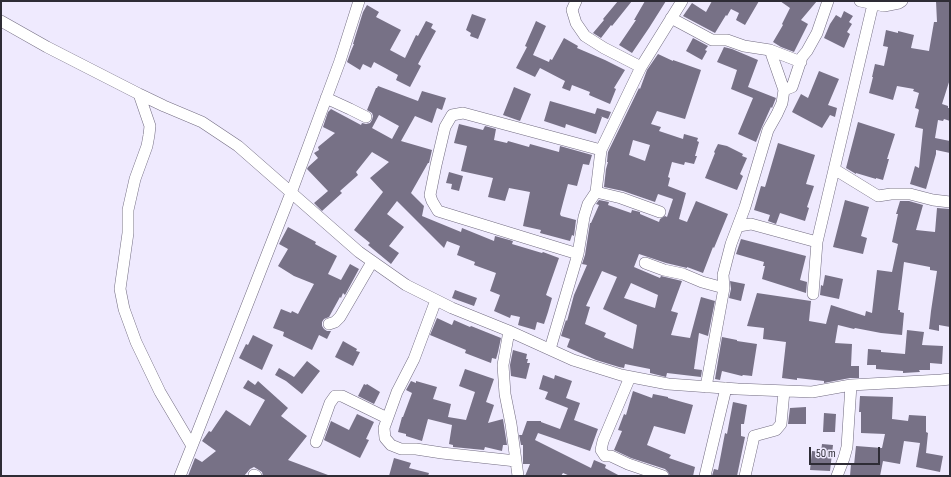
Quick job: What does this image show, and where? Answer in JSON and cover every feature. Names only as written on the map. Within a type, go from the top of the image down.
[{"type":"street","points":[[180,476],[326,98],[360,1]]},
{"type":"street","points":[[576,1],[572,10],[576,23],[585,36],[604,48],[641,67]]},
{"type":"street","points":[[550,349],[578,254],[584,217],[588,204],[596,192],[601,150],[641,67],[682,1]]},
{"type":"street","points":[[784,90],[792,87],[802,57],[817,33],[828,1]]},
{"type":"street","points":[[860,1],[884,6],[902,1]]},
{"type":"street","points":[[813,294],[818,242],[873,4]]},
{"type":"street","points":[[672,18],[712,40],[727,40],[744,46],[770,50],[801,62]]},
{"type":"street","points":[[1,21],[47,47],[139,94],[202,122],[238,146],[359,252],[406,285],[452,308],[510,331],[573,360],[621,375],[668,384],[784,391],[812,392],[851,385],[950,379]]},
{"type":"street","points":[[706,387],[724,288],[723,275],[731,244],[739,226],[768,130],[782,103],[784,90],[770,50]]},
{"type":"street","points":[[139,94],[150,126],[147,146],[135,179],[128,210],[128,233],[120,289],[124,309],[136,342],[160,392],[192,446]]},
{"type":"street","points":[[326,98],[366,117]]},
{"type":"street","points":[[578,254],[438,211],[430,195],[436,165],[445,127],[452,115],[463,113],[601,150]]},
{"type":"street","points":[[834,169],[878,196],[910,194],[933,200],[950,202]]},
{"type":"street","points":[[596,192],[621,198],[660,212]]},
{"type":"street","points":[[739,226],[751,224],[818,242]]},
{"type":"street","points":[[329,324],[335,322],[340,317],[372,262]]},
{"type":"street","points":[[645,263],[724,288]]},
{"type":"street","points":[[436,300],[414,359],[397,392],[387,418],[384,428],[385,438],[391,445],[401,449],[516,461]]},
{"type":"street","points":[[510,331],[503,365],[505,394],[511,424],[518,476]]},
{"type":"street","points":[[630,377],[603,441],[601,450],[605,456],[611,456],[628,464],[663,476]]},
{"type":"street","points":[[837,476],[844,458],[846,447],[851,385]]},
{"type":"street","points":[[705,476],[726,388]]},
{"type":"street","points":[[745,476],[754,436],[776,430],[781,424],[784,391]]},
{"type":"street","points":[[316,442],[330,403],[335,396],[342,396],[387,418]]},
{"type":"building","points":[[618,1],[632,1],[601,38],[593,33]]},
{"type":"building","points":[[645,1],[666,1],[632,53],[619,45],[636,20],[634,20]]},
{"type":"building","points":[[712,1],[759,1],[745,25],[736,20],[739,13],[731,9],[715,33],[683,16],[692,3],[706,12]]},
{"type":"building","points":[[780,1],[817,1],[801,20],[808,24],[794,52],[773,42],[783,25],[782,24],[790,8]]},
{"type":"building","points":[[936,1],[950,1],[950,79],[942,104],[950,108],[950,121],[944,119],[943,121],[938,120],[935,138],[950,141],[950,153],[936,150],[926,189],[910,184],[915,166],[919,168],[923,129],[915,127],[919,110],[915,108],[919,93],[913,91],[914,89],[897,86],[893,100],[869,93],[875,64],[884,66],[888,47],[883,46],[886,30],[914,35],[911,48],[929,51],[934,22],[937,22]]},
{"type":"building","points":[[367,5],[379,12],[376,17],[401,30],[390,50],[405,58],[416,35],[418,36],[426,21],[433,24],[431,28],[436,31],[418,64],[421,66],[410,87],[396,80],[398,75],[374,62],[371,68],[363,64],[360,70],[347,62],[363,12]]},
{"type":"building","points":[[844,11],[853,16],[849,22],[852,24],[847,32],[850,34],[844,48],[824,38],[836,15],[841,18]]},
{"type":"building","points":[[472,14],[486,19],[478,39],[470,36],[471,33],[466,30]]},
{"type":"building","points":[[536,21],[546,26],[533,55],[549,62],[550,59],[552,60],[564,38],[578,46],[577,48],[625,70],[614,88],[616,89],[610,104],[589,95],[590,92],[572,85],[570,91],[562,88],[565,81],[540,68],[535,77],[516,68],[527,47],[525,46]]},
{"type":"building","points":[[693,38],[708,46],[702,60],[686,51]]},
{"type":"building","points":[[724,47],[758,60],[748,87],[776,98],[756,142],[738,134],[753,98],[731,89],[737,70],[717,62]]},
{"type":"building","points":[[658,54],[673,61],[701,70],[685,119],[657,111],[651,124],[661,127],[659,131],[683,139],[684,134],[698,138],[697,141],[699,142],[695,156],[697,156],[694,164],[685,162],[684,165],[672,162],[668,177],[670,178],[668,186],[686,193],[679,219],[687,222],[696,201],[728,214],[703,273],[639,254],[634,267],[660,278],[661,276],[682,281],[671,311],[678,313],[671,335],[690,338],[701,297],[715,301],[708,336],[699,333],[694,369],[702,370],[701,377],[667,373],[666,377],[650,373],[650,369],[625,364],[624,368],[619,367],[596,360],[567,347],[570,339],[561,336],[574,295],[587,265],[582,264],[585,255],[590,223],[599,205],[596,204],[599,200],[609,202],[608,205],[631,213],[632,210],[640,212],[640,214],[659,222],[660,219],[665,216],[667,217],[673,199],[658,194],[655,202],[623,191],[604,187],[608,152],[639,88],[640,89],[647,70]],"holes":[[[633,140],[650,145],[645,161],[629,155]],[[602,271],[617,277],[603,309],[637,325],[633,349],[604,337],[606,333],[585,324],[590,307],[586,306]],[[631,283],[658,295],[655,308],[624,298]]]},
{"type":"building","points":[[819,71],[839,79],[828,105],[837,108],[835,117],[830,115],[822,128],[792,112],[801,94],[808,98]]},
{"type":"building","points":[[378,86],[418,101],[422,91],[446,98],[442,110],[437,108],[432,123],[415,116],[401,141],[432,150],[429,163],[411,193],[424,206],[422,216],[461,232],[462,228],[494,241],[495,236],[513,241],[512,244],[559,258],[546,295],[552,298],[544,324],[537,322],[535,330],[518,325],[520,317],[511,315],[510,318],[494,311],[500,295],[490,291],[496,273],[474,265],[475,262],[457,255],[460,246],[447,241],[444,248],[397,201],[387,214],[404,227],[389,246],[399,253],[391,264],[368,245],[370,243],[354,230],[383,192],[370,178],[389,162],[372,152],[356,172],[358,175],[340,191],[342,193],[322,211],[314,203],[328,191],[307,169],[318,158],[314,153],[319,150],[318,147],[335,133],[323,127],[328,112],[331,109],[361,125],[362,123],[370,123],[373,116],[372,113],[367,110]],"holes":[[[379,115],[399,126],[392,139],[372,128]]]},
{"type":"building","points":[[514,87],[531,94],[520,121],[503,115]]},
{"type":"building","points":[[550,101],[595,114],[597,108],[611,112],[608,119],[600,116],[602,117],[596,134],[566,124],[565,128],[544,121]]},
{"type":"building","points":[[858,122],[895,134],[887,159],[889,159],[883,180],[856,174],[846,168]]},
{"type":"building","points":[[459,124],[483,130],[485,126],[496,129],[494,140],[507,143],[508,141],[529,147],[530,144],[559,152],[560,146],[592,155],[589,165],[583,164],[577,186],[568,184],[560,214],[561,216],[576,220],[574,236],[572,235],[570,241],[540,233],[541,230],[523,226],[530,192],[509,188],[505,201],[488,197],[493,178],[461,171],[467,146],[454,143]]},
{"type":"building","points":[[778,143],[815,155],[806,184],[814,186],[807,207],[809,208],[805,221],[780,213],[776,224],[768,221],[770,215],[754,210],[761,186],[765,187]]},
{"type":"building","points":[[718,144],[727,146],[743,154],[742,156],[747,158],[740,174],[743,176],[737,190],[705,178]]},
{"type":"building","points":[[449,172],[463,176],[459,191],[451,189],[452,184],[446,183]]},
{"type":"building","points":[[845,200],[869,207],[861,236],[867,238],[863,254],[833,247]]},
{"type":"building","points":[[900,201],[909,201],[923,205],[916,230],[935,232],[937,208],[950,209],[950,327],[939,325],[939,331],[929,329],[937,271],[930,270],[930,267],[904,262],[898,310],[904,313],[902,335],[854,329],[838,325],[835,343],[852,344],[851,366],[859,366],[859,378],[850,378],[824,383],[824,381],[782,378],[786,342],[763,339],[764,328],[747,326],[757,293],[811,301],[809,321],[826,324],[831,305],[865,316],[866,311],[872,313],[877,270],[892,272],[898,244],[892,242],[898,214],[896,214]]},
{"type":"building","points":[[288,227],[316,242],[315,244],[337,256],[328,274],[341,280],[350,264],[359,269],[345,295],[343,293],[329,317],[324,319],[322,322],[324,329],[331,331],[327,339],[319,335],[312,350],[283,336],[284,332],[273,328],[281,309],[298,314],[314,284],[294,276],[278,266],[288,249],[279,244]]},
{"type":"building","points":[[741,239],[806,256],[800,280],[807,282],[806,293],[762,279],[765,266],[763,266],[764,262],[736,254]]},
{"type":"building","points":[[825,275],[843,279],[839,299],[820,295],[821,285],[823,286]]},
{"type":"building","points":[[730,281],[745,284],[741,301],[729,298],[731,289]]},
{"type":"building","points":[[455,290],[477,298],[474,306],[452,298]]},
{"type":"building","points":[[437,318],[452,325],[454,320],[501,338],[496,359],[492,358],[491,363],[465,353],[466,350],[430,335]]},
{"type":"building","points":[[907,330],[924,332],[922,345],[943,346],[942,364],[930,363],[930,370],[919,370],[920,372],[903,373],[903,371],[876,369],[876,365],[867,365],[868,349],[881,350],[881,352],[905,354]]},
{"type":"building","points":[[253,335],[273,345],[262,370],[239,358],[246,344],[248,345]]},
{"type":"building","points":[[722,337],[757,344],[752,376],[742,376],[722,371],[720,380],[715,379]]},
{"type":"building","points":[[343,341],[357,349],[356,351],[360,352],[353,366],[335,357]]},
{"type":"building","points":[[513,350],[527,354],[527,363],[530,363],[526,379],[511,376],[510,365]]},
{"type":"building","points":[[307,361],[320,371],[302,394],[286,381],[275,375],[279,368],[294,377]]},
{"type":"building","points":[[465,369],[494,379],[486,402],[494,405],[488,423],[503,419],[507,445],[503,445],[502,451],[485,447],[484,450],[453,447],[453,445],[449,444],[452,425],[428,419],[422,441],[398,432],[402,417],[412,393],[406,390],[411,381],[437,387],[433,399],[451,404],[448,417],[466,420],[475,392],[459,386]]},
{"type":"building","points":[[543,375],[554,379],[555,375],[572,381],[566,398],[580,403],[574,420],[598,429],[590,451],[538,433],[535,440],[591,468],[594,460],[606,465],[605,468],[620,476],[570,476],[563,473],[561,476],[525,476],[530,464],[523,464],[523,445],[521,445],[519,435],[522,435],[527,421],[541,421],[560,429],[568,408],[545,399],[548,392],[539,389]]},
{"type":"building","points":[[248,380],[255,385],[258,381],[288,408],[281,416],[307,436],[288,460],[328,475],[327,476],[263,476],[262,472],[254,467],[244,476],[188,476],[195,458],[202,462],[216,451],[202,441],[209,431],[211,432],[226,410],[250,426],[265,400],[243,388]]},
{"type":"building","points":[[364,384],[367,384],[380,392],[374,404],[358,396]]},
{"type":"building","points":[[633,391],[652,398],[653,394],[693,405],[685,434],[654,426],[647,445],[671,455],[669,458],[695,467],[693,476],[670,476],[665,469],[631,458],[614,450],[622,431],[618,430],[624,414],[626,415]]},
{"type":"building","points":[[860,396],[893,397],[892,419],[908,421],[909,415],[926,416],[926,432],[928,433],[926,453],[943,456],[940,472],[916,467],[920,443],[904,441],[900,464],[883,461],[880,476],[850,476],[851,464],[854,465],[856,446],[882,448],[885,434],[861,433],[861,412],[859,412]]},
{"type":"building","points":[[733,402],[747,405],[744,424],[741,424],[741,436],[745,437],[737,476],[712,476],[714,469],[718,470]]},
{"type":"building","points":[[806,407],[806,424],[788,424],[790,408]]},
{"type":"building","points":[[824,413],[836,414],[835,432],[823,432]]},
{"type":"building","points":[[357,414],[374,422],[366,439],[369,440],[360,458],[324,440],[331,421],[349,430]]},
{"type":"building","points":[[822,444],[833,445],[830,471],[810,470],[812,451],[821,452]]},
{"type":"building","points":[[394,458],[411,463],[409,468],[429,473],[428,476],[389,476]]}]
